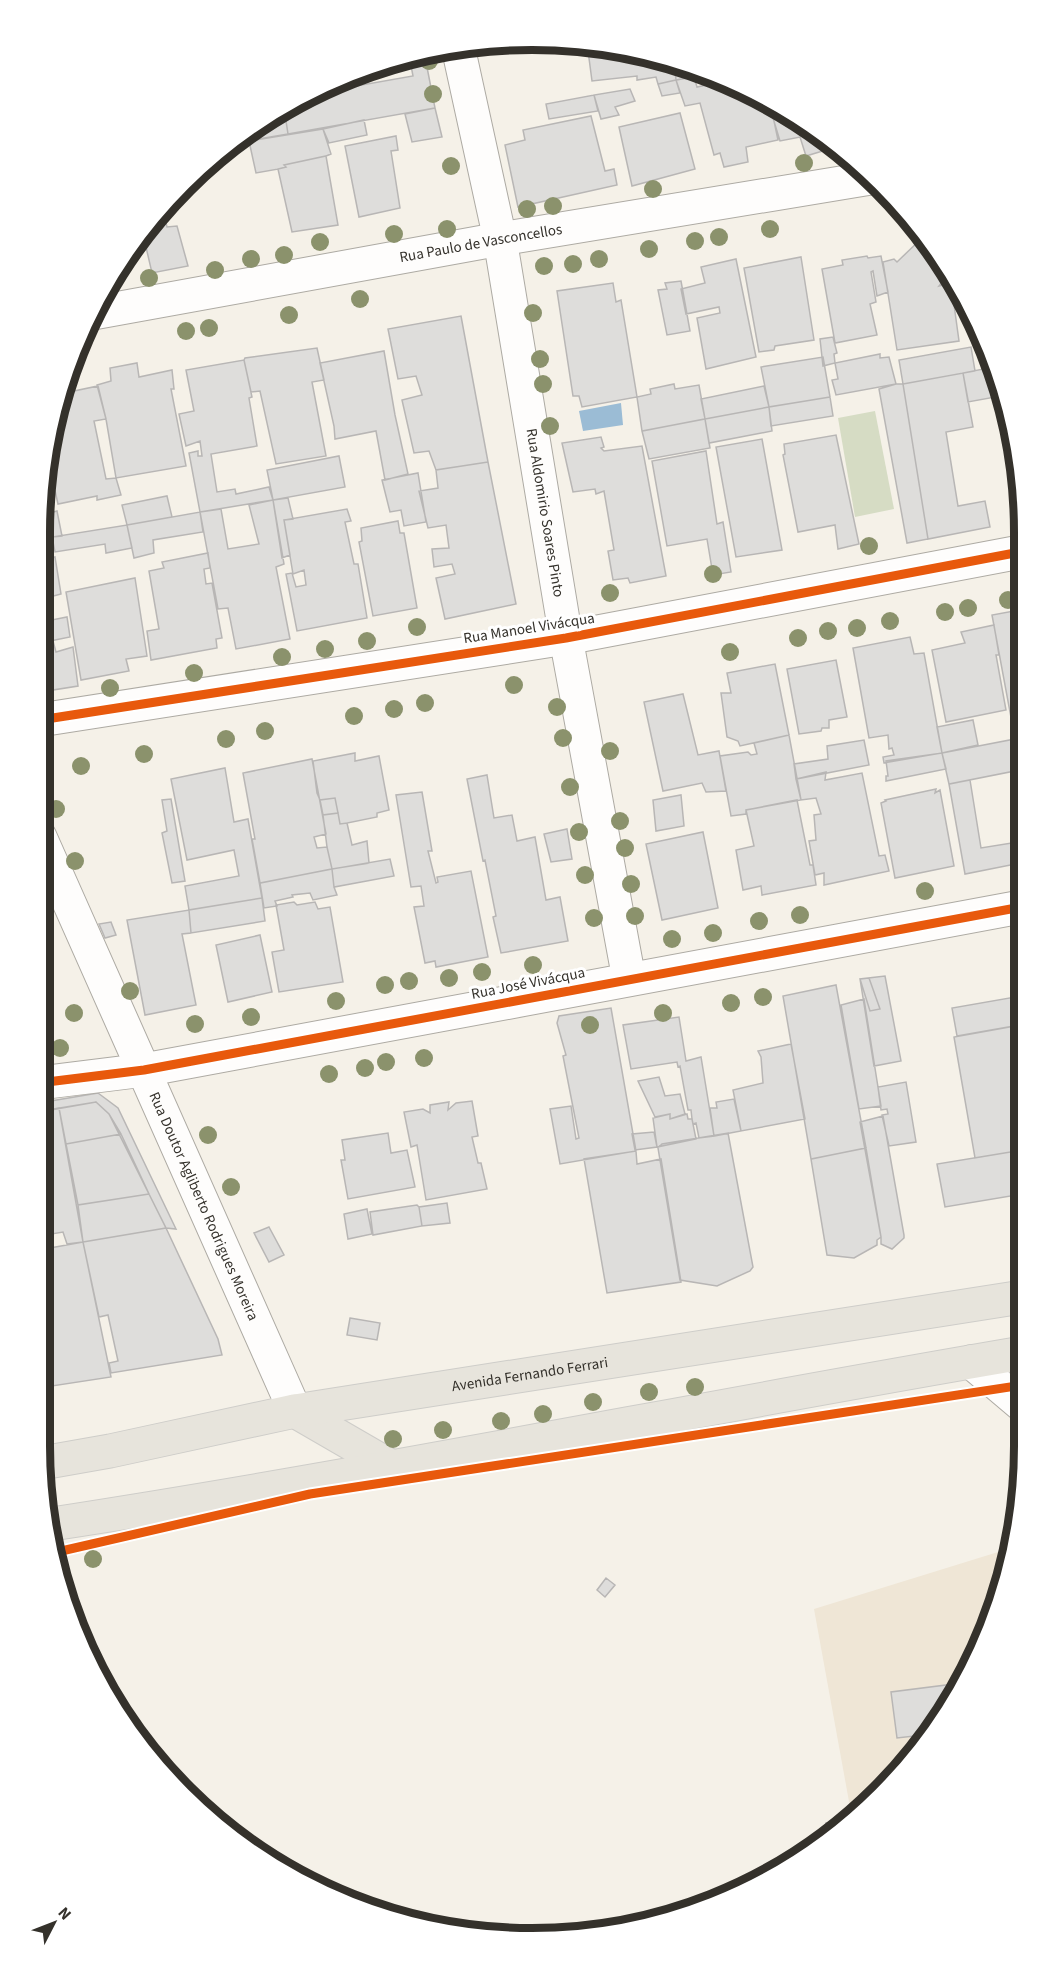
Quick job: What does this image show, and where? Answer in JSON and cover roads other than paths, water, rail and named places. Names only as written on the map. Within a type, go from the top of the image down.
[{"type":"main road","name":"Avenida Fernando Ferrari","points":[[50,1462],[295,1411],[1014,1298]]},
{"type":"main road","points":[[56,1523],[290,1486],[390,1466],[1014,1355]]},
{"type":"main road","points":[[295,1411],[390,1466]]},
{"type":"street","name":"Rua Aldomirio Soares Pinto","points":[[460,55],[500,239],[566,638],[629,979]]},
{"type":"street","name":"Rua Paulo de Vasconcellos","points":[[103,311],[500,239],[860,180]]},
{"type":"street","name":"Rua Manoel Vivácqua","points":[[50,718],[566,638],[1014,553]]},
{"type":"street","name":"Rua Doutor Agliberto Rodrigues Moreira","points":[[50,859],[295,1411]]},
{"type":"street","name":"Rua José Vivácqua","points":[[50,1082],[144,1070],[1014,908]]},
{"type":"street","points":[[971,1362],[1014,1398]]},
{"type":"water","points":[[621,403],[623,425],[583,431],[579,411]]}]
